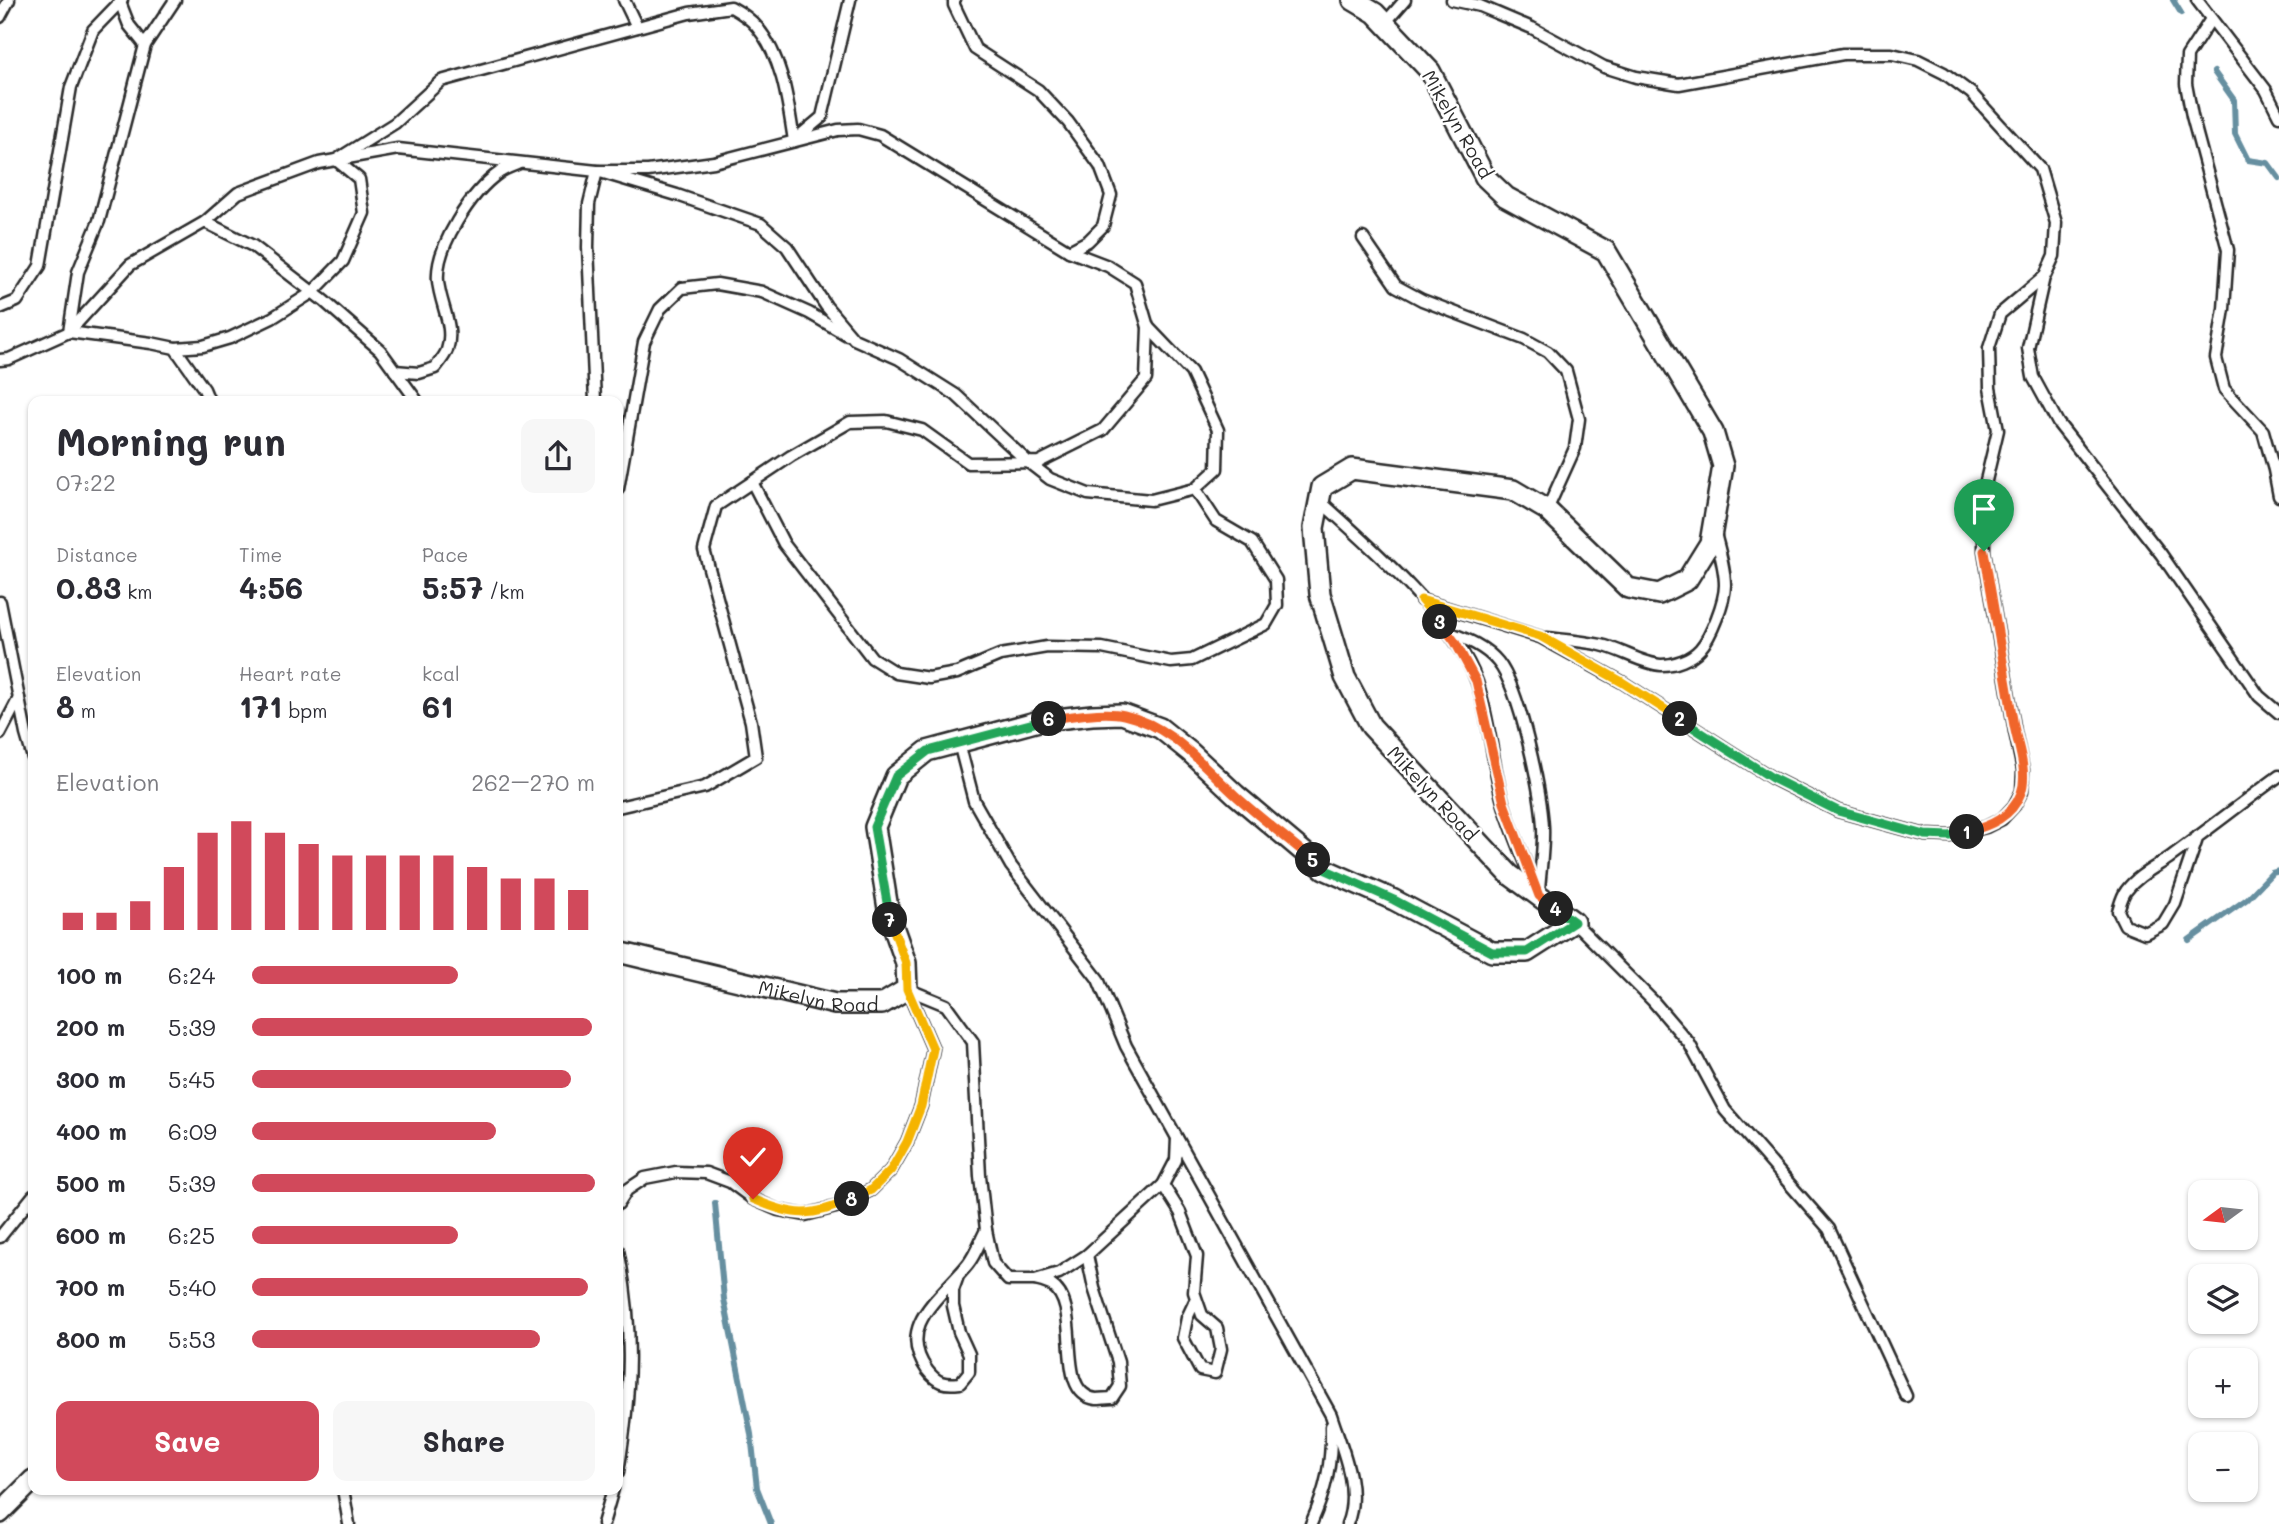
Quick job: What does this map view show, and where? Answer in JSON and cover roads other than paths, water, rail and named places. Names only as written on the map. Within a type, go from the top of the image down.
[{"type":"street","name":"Mikelyn Road","points":[[623,953],[835,1004],[882,1004],[907,989],[906,963],[888,915],[874,827],[896,776],[928,751],[1039,721],[1122,714],[1160,728],[1324,869],[1394,900],[1492,952],[1527,952],[1574,922],[1510,875],[1371,726],[1345,677],[1320,594],[1314,527],[1322,487],[1352,469],[1513,490],[1547,510],[1628,588],[1659,594],[1687,580],[1710,543],[1723,466],[1713,432],[1606,251],[1506,197],[1485,177],[1430,71],[1375,13],[1353,0]]},
{"type":"street","points":[[0,1513],[28,1485]]},
{"type":"lane","points":[[0,17],[9,0]]},
{"type":"lane","points":[[69,332],[78,272],[99,221],[145,45],[175,0]]},
{"type":"lane","points":[[624,0],[637,27]]},
{"type":"lane","points":[[794,141],[822,117],[850,0]]},
{"type":"lane","points":[[954,0],[975,49],[1038,90],[1069,122],[1100,166],[1111,195],[1103,226],[1088,241],[1069,251]]},
{"type":"lane","points":[[1384,23],[1405,0]]},
{"type":"lane","points":[[1452,0],[1479,6],[1532,29],[1604,67],[1636,77],[1679,84],[1843,54],[1892,54],[1918,60],[1944,73],[1971,93],[2040,169],[2056,223],[2054,256],[2045,276],[2028,348],[2033,377],[2058,423],[2161,554],[2259,696],[2279,713]]},
{"type":"lane","points":[[2197,0],[2266,90],[2279,116]]},
{"type":"lane","points":[[0,308],[17,301],[40,266],[71,87],[93,30],[121,1],[129,25],[145,45]]},
{"type":"lane","points":[[336,160],[395,123],[441,81],[731,3],[758,27],[779,65],[791,113],[794,141]]},
{"type":"lane","points":[[2211,19],[2187,56],[2186,84],[2228,250],[2224,309],[2216,358],[2224,389],[2263,430],[2279,496]]},
{"type":"lane","points":[[0,360],[9,359],[69,332],[130,265],[205,222],[238,193],[319,163],[398,149],[597,171],[648,172],[714,162],[838,130],[858,129],[880,135],[1069,251],[1108,267],[1135,283],[1148,327],[1146,379],[1102,430],[1039,462],[968,463],[922,430],[886,421],[850,422],[791,456],[716,506],[704,550],[751,722],[755,757],[705,787],[623,806]]},
{"type":"lane","points":[[69,332],[152,342],[175,348],[203,345],[230,338],[272,318],[313,292],[343,261],[364,214],[359,179],[336,160]]},
{"type":"lane","points":[[395,371],[419,373],[435,368],[447,350],[449,322],[438,284],[438,263],[452,230],[472,199],[499,173],[519,162]]},
{"type":"lane","points":[[597,171],[761,224],[787,247],[826,306],[854,339]]},
{"type":"lane","points":[[595,396],[588,247],[589,204],[597,171]]},
{"type":"lane","points":[[205,222],[253,246],[313,292],[380,350],[413,396]]},
{"type":"lane","points":[[1363,238],[1396,286],[1422,300],[1524,339],[1548,352],[1566,371],[1579,419],[1574,447],[1547,510]]},
{"type":"lane","points":[[1540,636],[1622,682],[1772,778],[1838,811],[1925,835],[1950,836],[1978,829],[2002,818],[2014,806],[2022,791],[2023,770],[1984,551],[1984,489],[1998,430],[1990,387],[1989,348],[2000,314],[2045,276]]},
{"type":"lane","points":[[623,461],[644,342],[660,309],[682,288],[717,284],[762,292],[899,359],[956,395],[1050,480],[1088,494],[1151,500],[1195,489],[1217,469],[1219,430],[1191,372],[1148,327]]},
{"type":"lane","points":[[175,348],[207,396]]},
{"type":"lane","points":[[752,482],[784,544],[872,658],[896,673],[929,678],[957,673],[1000,655],[1047,647],[1102,648],[1171,662],[1192,660],[1266,624],[1277,605],[1276,580],[1252,542],[1216,521],[1195,489]]},
{"type":"lane","points":[[1320,500],[1421,600],[1455,642],[1476,681],[1504,803],[1539,896]]},
{"type":"lane","points":[[1421,600],[1540,636],[1600,645],[1649,663],[1664,665],[1682,662],[1700,650],[1719,612],[1725,587],[1723,564],[1713,526]]},
{"type":"lane","points":[[0,601],[28,737]]},
{"type":"lane","points":[[1448,632],[1473,641],[1498,662],[1515,696],[1536,776],[1543,828],[1539,896]]},
{"type":"lane","points":[[0,734],[19,698]]},
{"type":"lane","points":[[958,743],[974,801],[1011,866],[1098,979],[1126,1046],[1331,1415],[1353,1490],[1352,1511],[1347,1524]]},
{"type":"lane","points":[[2198,836],[2175,904],[2163,925],[2145,933],[2125,925],[2118,911],[2124,892],[2144,873],[2279,776]]},
{"type":"lane","points":[[1574,922],[1653,1001],[1689,1043],[1725,1110],[1829,1230],[1906,1396]]},
{"type":"lane","points":[[907,989],[946,1005],[973,1042],[980,1176],[986,1230],[993,1263],[1008,1280],[1035,1280],[1059,1273],[1087,1255],[1163,1185],[1176,1160],[1177,1138]]},
{"type":"lane","points":[[623,1195],[626,1190],[645,1178],[676,1172],[706,1173],[730,1182],[753,1199],[779,1210],[805,1215],[836,1207],[871,1190],[891,1170],[907,1142],[921,1106],[933,1049],[907,989]]},
{"type":"lane","points":[[1163,1185],[1180,1212],[1197,1256],[1194,1292],[1202,1315],[1217,1328],[1221,1349],[1215,1373],[1200,1370],[1183,1338],[1187,1318],[1196,1299]]},
{"type":"lane","points":[[0,1237],[28,1202]]},
{"type":"lane","points":[[958,1276],[953,1290],[953,1306],[959,1332],[969,1354],[969,1372],[960,1383],[946,1385],[934,1380],[918,1357],[915,1341],[920,1323],[930,1304],[971,1261],[986,1230]]},
{"type":"lane","points":[[1035,1280],[1053,1286],[1066,1306],[1071,1368],[1078,1389],[1093,1399],[1112,1398],[1120,1386],[1118,1362],[1094,1288],[1087,1255]]},
{"type":"lane","points":[[623,1278],[631,1353],[623,1434]]},
{"type":"lane","points":[[1311,1524],[1329,1475],[1332,1450],[1331,1415]]},
{"type":"lane","points":[[344,1495],[349,1524]]},
{"type":"lane","points":[[603,1524],[611,1495]]},
{"type":"waterway","points":[[2173,0],[2181,13]]},
{"type":"waterway","points":[[2214,72],[2234,100],[2235,134],[2248,160],[2268,163],[2279,178]]},
{"type":"waterway","points":[[2189,940],[2247,899],[2272,873],[2279,871]]},
{"type":"waterway","points":[[715,1203],[724,1299],[751,1434],[757,1488],[771,1524]]}]
